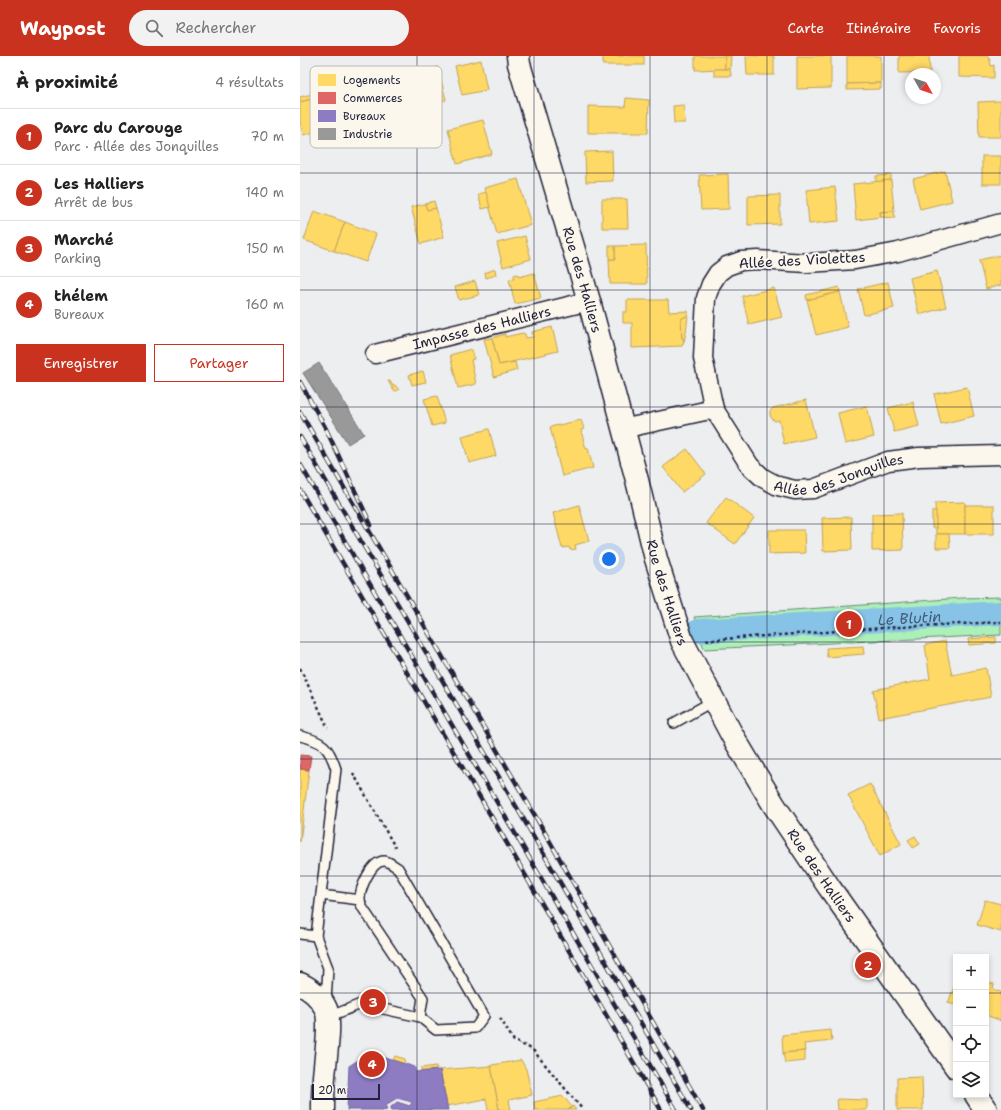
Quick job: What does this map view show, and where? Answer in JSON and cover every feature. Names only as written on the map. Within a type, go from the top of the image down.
[{"type":"main road","name":"Rue des Halliers","points":[[518,56],[521,72],[589,301],[622,429],[637,480],[656,559],[682,641],[732,735],[774,805],[829,887],[953,1063]]},
{"type":"main road","points":[[300,984],[319,997],[326,1014],[328,1031],[323,1087],[323,1110]]},
{"type":"main road","points":[[978,1098],[986,1110]]},
{"type":"street","name":"Allée des Violettes","points":[[714,409],[703,358],[706,298],[711,284],[718,273],[727,266],[741,261],[758,260],[807,263],[855,260],[898,252],[1001,223]]},
{"type":"street","name":"Impasse des Halliers","points":[[375,354],[589,301]]},
{"type":"street","points":[[622,429],[714,409]]},
{"type":"street","name":"Allée des Jonquilles","points":[[714,409],[750,466],[763,478],[778,486],[795,490],[813,489],[888,461],[919,457],[1001,455]]},
{"type":"lane","points":[[674,724],[713,700]]},
{"type":"lane","points":[[300,736],[314,740],[325,747],[332,757],[336,769],[316,936],[328,968],[326,1014],[361,1004],[420,1017],[436,1030],[475,1028],[484,1016],[398,868],[386,861],[379,862],[371,869],[362,886],[360,900],[362,907],[422,998],[420,1017]]},
{"type":"lane","points":[[321,895],[360,900]]},
{"type":"lane","points":[[300,934],[316,936]]},
{"type":"path","points":[[682,641],[1001,622]]},
{"type":"green space","points":[[1001,597],[1001,635],[704,649],[694,617],[962,598]]},
{"type":"building: Logements","points":[[603,56],[644,56],[644,65],[603,65]]},
{"type":"building: Logements","points":[[695,56],[725,56],[725,69],[695,70]]},
{"type":"building: Logements","points":[[725,56],[731,56],[730,69],[725,69]]},
{"type":"building: Logements","points":[[746,56],[774,56],[774,75],[747,75]]},
{"type":"building: Logements","points":[[797,56],[831,56],[831,88],[797,89]]},
{"type":"building: Logements","points":[[847,56],[881,56],[881,83],[847,84]]},
{"type":"building: Logements","points":[[899,56],[929,56],[930,68],[905,68],[905,73],[899,73]]},
{"type":"building: Logements","points":[[959,56],[987,56],[990,60],[991,66],[994,65],[994,78],[959,77]]},
{"type":"building: Logements","points":[[481,60],[487,90],[462,95],[455,66]]},
{"type":"building: Logements","points":[[714,69],[730,69],[731,76],[714,76]]},
{"type":"building: Logements","points":[[881,83],[881,89],[847,90],[847,84]]},
{"type":"building: Logements","points":[[442,84],[446,100],[442,101]]},
{"type":"building: Logements","points":[[310,94],[310,100],[300,102],[300,97]]},
{"type":"building: Logements","points":[[626,98],[649,100],[648,133],[588,133],[588,106],[625,107]]},
{"type":"building: Logements","points":[[310,100],[310,133],[303,135],[300,122],[300,102]]},
{"type":"building: Logements","points":[[1001,101],[1001,137],[979,137],[978,102]]},
{"type":"building: Logements","points":[[684,105],[685,123],[674,123],[673,106]]},
{"type":"building: Logements","points":[[483,120],[492,154],[457,164],[448,129]]},
{"type":"building: Logements","points":[[612,151],[613,181],[586,182],[585,152]]},
{"type":"building: Logements","points":[[982,156],[1001,156],[1001,184],[982,184]]},
{"type":"building: Logements","points":[[945,171],[952,201],[920,209],[913,179]]},
{"type":"building: Logements","points":[[728,174],[729,209],[701,210],[699,175]]},
{"type":"building: Logements","points":[[891,175],[891,180],[876,182],[876,176]]},
{"type":"building: Logements","points":[[518,179],[531,225],[497,234],[484,188]]},
{"type":"building: Logements","points":[[891,180],[894,211],[880,212],[881,217],[856,220],[853,184]]},
{"type":"building: Logements","points":[[835,187],[839,221],[809,224],[806,190]]},
{"type":"building: Logements","points":[[486,192],[490,207],[482,209],[478,194]]},
{"type":"building: Logements","points":[[780,195],[780,224],[748,225],[748,196]]},
{"type":"building: Logements","points":[[602,199],[627,199],[628,228],[602,228]]},
{"type":"building: Logements","points":[[434,201],[436,208],[427,210],[425,204]]},
{"type":"building: Logements","points":[[425,204],[427,210],[436,208],[444,237],[421,244],[411,207]]},
{"type":"building: Logements","points":[[314,211],[345,222],[334,251],[304,240]]},
{"type":"building: Logements","points":[[894,211],[895,218],[881,217],[880,212]]},
{"type":"building: Logements","points":[[345,222],[376,234],[366,262],[334,251]]},
{"type":"building: Logements","points":[[525,236],[531,259],[503,267],[497,243]]},
{"type":"building: Logements","points":[[646,245],[647,284],[610,284],[609,259],[615,259],[615,246]]},
{"type":"building: Logements","points":[[609,246],[615,246],[615,259],[609,259]]},
{"type":"building: Logements","points":[[1001,255],[1001,285],[986,289],[979,260]]},
{"type":"building: Logements","points":[[495,269],[496,275],[486,278],[485,273]]},
{"type":"building: Logements","points":[[937,271],[946,307],[919,315],[910,278]]},
{"type":"building: Logements","points":[[534,273],[541,298],[515,304],[509,279],[514,279],[514,275],[518,274],[519,277]]},
{"type":"building: Logements","points":[[475,281],[479,295],[459,300],[455,287]]},
{"type":"building: Logements","points":[[888,282],[894,308],[864,315],[858,289]]},
{"type":"building: Logements","points":[[839,287],[840,292],[807,300],[806,295]]},
{"type":"building: Logements","points":[[774,288],[782,317],[749,325],[742,296]]},
{"type":"building: Logements","points":[[840,292],[848,327],[816,335],[807,300]]},
{"type":"building: Logements","points":[[627,300],[668,300],[669,312],[688,311],[688,315],[681,319],[682,337],[684,341],[682,346],[632,348],[632,323],[623,323],[623,312],[627,312]]},
{"type":"building: Logements","points":[[688,315],[684,341],[682,337],[681,319]]},
{"type":"building: Logements","points":[[552,327],[558,351],[499,365],[492,338],[505,334],[505,337],[522,333],[525,334],[526,338],[533,337],[532,332]]},
{"type":"building: Logements","points":[[492,338],[499,365],[515,362],[517,370],[494,377],[484,339]]},
{"type":"building: Logements","points":[[471,349],[474,359],[471,360],[476,384],[458,388],[450,355]]},
{"type":"building: Logements","points":[[423,371],[426,382],[412,385],[409,375]]},
{"type":"building: Logements","points":[[388,381],[390,381],[393,386],[395,385],[399,390],[394,391]]},
{"type":"building: Logements","points":[[967,387],[974,416],[941,424],[934,394]]},
{"type":"building: Logements","points":[[437,396],[445,423],[432,426],[424,399]]},
{"type":"building: Logements","points":[[806,400],[815,437],[784,444],[779,420],[775,421],[772,419],[770,411],[773,408]]},
{"type":"building: Logements","points":[[913,402],[919,426],[894,432],[888,408]]},
{"type":"building: Logements","points":[[867,406],[874,437],[845,444],[838,413]]},
{"type":"building: Logements","points":[[581,420],[584,429],[581,430],[586,449],[588,448],[593,468],[562,476],[550,427]]},
{"type":"building: Logements","points":[[489,429],[496,456],[469,463],[462,436]]},
{"type":"building: Logements","points":[[687,449],[706,474],[682,492],[663,467]]},
{"type":"building: Logements","points":[[726,497],[754,518],[735,544],[706,523]]},
{"type":"building: Logements","points":[[965,502],[965,534],[936,534],[935,503]]},
{"type":"building: Logements","points":[[579,505],[589,541],[575,545],[576,549],[570,550],[569,547],[562,548],[553,513]]},
{"type":"building: Logements","points":[[965,505],[994,505],[994,534],[965,534]]},
{"type":"building: Logements","points":[[932,511],[936,511],[936,528],[932,528]]},
{"type":"building: Logements","points":[[902,513],[903,550],[872,551],[872,514]]},
{"type":"building: Logements","points":[[851,517],[852,550],[823,551],[822,518]]},
{"type":"building: Logements","points":[[769,530],[804,530],[805,553],[769,554]]},
{"type":"building: Logements","points":[[936,534],[949,534],[950,548],[936,548]]},
{"type":"building: Logements","points":[[996,637],[996,643],[969,645],[968,639]]},
{"type":"building: Logements","points":[[945,641],[952,675],[986,668],[991,697],[879,718],[873,690],[930,679],[925,645]]},
{"type":"building: Logements","points":[[863,646],[864,654],[827,657],[826,648]]},
{"type":"building: Logements","points":[[300,769],[309,770],[300,842]]},
{"type":"building: Logements","points":[[870,784],[901,844],[880,856],[848,795]]},
{"type":"building: Logements","points":[[915,836],[920,844],[913,848],[908,840]]},
{"type":"building: Logements","points":[[985,900],[1001,904],[1001,932],[977,925]]},
{"type":"building: Logements","points":[[989,983],[994,984],[993,989],[1001,992],[1001,1021],[989,1016]]},
{"type":"building: Logements","points":[[953,990],[953,1004],[948,1003]]},
{"type":"building: Logements","points":[[831,1030],[832,1041],[804,1044],[805,1051],[783,1053],[782,1035]]},
{"type":"building: Logements","points":[[805,1051],[805,1061],[785,1063],[783,1053]]},
{"type":"building: Logements","points":[[395,1056],[405,1059],[404,1064],[393,1060]]},
{"type":"building: Logements","points":[[521,1060],[526,1069],[532,1095],[509,1100],[511,1110],[499,1110],[491,1066]]},
{"type":"building: Logements","points":[[436,1066],[437,1070],[421,1072],[421,1068]]},
{"type":"building: Logements","points":[[491,1066],[499,1110],[488,1110],[486,1099],[447,1106],[440,1070]]},
{"type":"building: Logements","points":[[922,1077],[923,1110],[897,1110],[897,1078]]},
{"type":"building: Logements","points":[[563,1096],[572,1107],[568,1110],[535,1110],[534,1102]]},
{"type":"building: Logements","points":[[837,1099],[867,1100],[867,1110],[838,1110]]},
{"type":"building: Logements","points":[[573,1106],[576,1110],[568,1110],[572,1107]]},
{"type":"building: Commerces","points":[[300,755],[311,756],[309,770],[300,769]]},
{"type":"building: Bureaux","points":[[369,1053],[415,1067],[415,1072],[440,1070],[448,1110],[391,1110],[391,1107],[397,1102],[410,1106],[412,1102],[397,1098],[387,1104],[386,1110],[347,1110],[349,1066]]},
{"type":"building: Industrie","points":[[319,363],[364,434],[348,444],[303,373]]},
{"type":"waterway","name":"Le Blutin","points":[[698,631],[1001,613]]},
{"type":"railway","points":[[300,382],[325,427],[371,525]]},
{"type":"railway","points":[[300,412],[537,819],[703,1110]]},
{"type":"railway","points":[[300,437],[527,825],[691,1110]]},
{"type":"railway","points":[[300,464],[676,1110]]},
{"type":"railway","points":[[300,490],[661,1110]]},
{"type":"place","name":"Parc du Carouge","points":[[849,624]]},
{"type":"place","name":"Les Halliers","points":[[868,965]]},
{"type":"place","name":"Marché","points":[[373,1002]]},
{"type":"place","name":"thélem","points":[[372,1064]]}]
